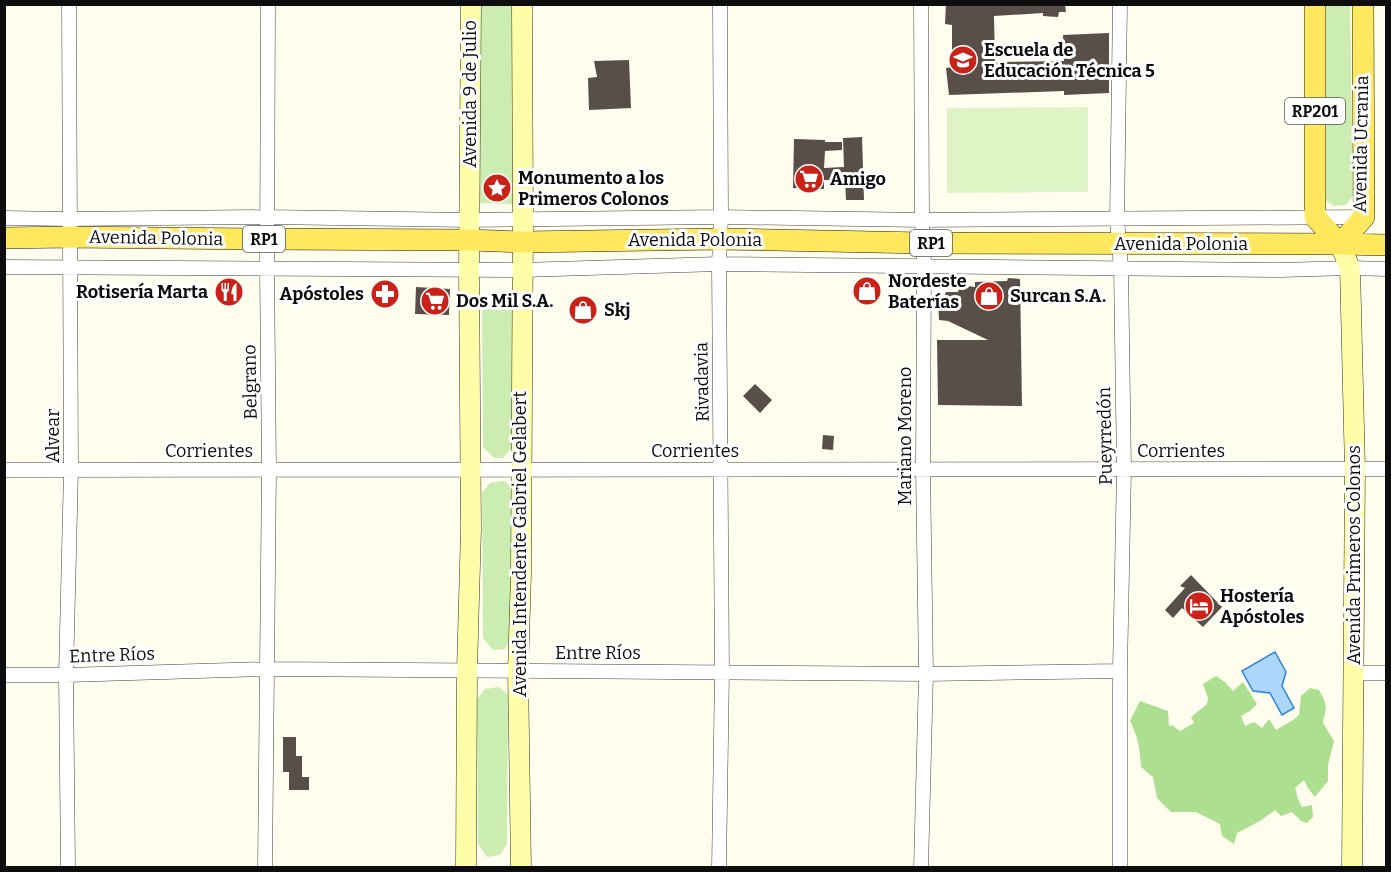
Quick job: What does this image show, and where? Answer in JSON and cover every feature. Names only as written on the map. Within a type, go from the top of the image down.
[{"type":"main road","name":"Avenida 9 de Julio","points":[[469,230],[471,4]]},
{"type":"main road","points":[[522,4],[523,220]]},
{"type":"main road","name":"RP201","points":[[1315,4],[1315,217]]},
{"type":"main road","name":"Avenida Ucrania","points":[[1340,244],[1364,217],[1363,4]]},
{"type":"main road","points":[[1315,217],[1340,244]]},
{"type":"main road","name":"Avenida Intendente Gabriel Gelabert","points":[[521,867],[518,671],[521,574],[523,220]]},
{"type":"main road","name":"Avenida Polonia","points":[[4,238],[69,228],[267,239],[469,230],[522,242],[720,239],[922,243],[1386,245]]},
{"type":"main road","points":[[466,867],[467,670],[472,470],[469,230]]},
{"type":"main road","name":"Avenida Primeros Colonos","points":[[1340,244],[1350,268],[1355,469],[1352,867]]},
{"type":"street","name":"Alvear","points":[[68,867],[66,675],[71,470],[69,4]]},
{"type":"street","name":"Belgrano","points":[[265,867],[269,469],[268,4]]},
{"type":"street","name":"Rivadavia","points":[[719,867],[722,672],[720,4]]},
{"type":"street","name":"Mariano Moreno","points":[[921,4],[926,674],[921,867]]},
{"type":"street","name":"Pueyrredón","points":[[1120,4],[1117,219],[1121,268],[1124,469],[1120,671],[1120,867]]},
{"type":"street","name":"Avenida Polonia","points":[[4,218],[69,228],[268,217],[469,230],[523,220],[721,217],[922,220],[1364,217]]},
{"type":"street","points":[[4,267],[522,270],[719,264],[1386,269]]},
{"type":"street","name":"Corrientes","points":[[4,470],[1386,469]]},
{"type":"street","name":"Entre Ríos","points":[[4,675],[268,669],[926,674],[1120,671]]},
{"type":"street","points":[[1353,673],[1386,673]]},
{"type":"green space","points":[[481,5],[515,5],[516,204],[480,203]]},
{"type":"green space","points":[[1325,5],[1350,5],[1353,196],[1346,205],[1334,206],[1325,200]]},
{"type":"green space","points":[[1088,107],[1088,192],[947,193],[947,108]]},
{"type":"green space","points":[[503,291],[513,298],[512,447],[503,458],[494,458],[483,447],[482,303],[489,293]]},
{"type":"green space","points":[[504,481],[513,489],[512,638],[505,649],[493,650],[483,638],[482,493],[490,483]]},
{"type":"green space","points":[[1216,676],[1233,691],[1243,682],[1257,704],[1241,716],[1245,726],[1254,722],[1262,728],[1269,719],[1276,730],[1299,715],[1301,696],[1310,688],[1319,690],[1326,708],[1323,723],[1334,741],[1328,765],[1328,781],[1315,797],[1304,780],[1295,788],[1302,807],[1312,805],[1313,817],[1307,823],[1301,821],[1292,812],[1281,816],[1275,810],[1237,833],[1234,844],[1222,836],[1220,824],[1196,812],[1171,812],[1157,798],[1153,777],[1141,767],[1138,743],[1130,721],[1140,701],[1168,711],[1169,726],[1172,725],[1180,731],[1194,723],[1191,717],[1207,704],[1208,698],[1203,684]]},
{"type":"green space","points":[[499,687],[508,695],[507,844],[500,855],[487,857],[478,844],[477,699],[485,689]]},
{"type":"water","points":[[1275,652],[1286,672],[1282,686],[1294,708],[1282,715],[1270,693],[1253,691],[1242,671]]},
{"type":"building","points":[[946,4],[1004,6],[1004,4],[1065,4],[1066,12],[1059,12],[1058,17],[1043,16],[1043,13],[994,16],[995,62],[1064,61],[1063,35],[1109,33],[1109,93],[1064,95],[1064,91],[949,95],[946,68],[952,67],[952,25],[945,24]]},
{"type":"building","points":[[629,60],[631,108],[589,110],[588,78],[597,77],[594,61]]},
{"type":"building","points":[[862,137],[864,200],[846,200],[845,180],[824,180],[824,189],[793,188],[794,139],[842,142],[842,150],[825,151],[824,168],[844,167],[843,138]]},
{"type":"building","points":[[1008,278],[1020,279],[1022,406],[938,405],[937,340],[988,340],[948,321],[939,320],[938,301],[943,300],[946,292],[958,292],[960,285],[975,287],[975,282],[1007,281]]},
{"type":"building","points":[[416,287],[450,289],[449,315],[415,314]]},
{"type":"building","points":[[755,384],[772,400],[760,413],[743,396]]},
{"type":"building","points":[[823,435],[834,436],[833,450],[822,449]]},
{"type":"building","points":[[1191,575],[1222,607],[1203,627],[1182,608],[1173,618],[1165,610],[1185,588],[1180,586]]},
{"type":"building","points":[[283,737],[296,737],[296,756],[302,756],[302,777],[309,777],[309,790],[289,790],[289,772],[283,772]]},
{"type":"place","name":"Escuela de Educación Técnica 5","points":[[963,60]]},
{"type":"place","name":"Amigo","points":[[809,179]]},
{"type":"place","name":"Monumento a los Primeros Colonos","points":[[497,188]]},
{"type":"place","name":"Nordeste Baterías","points":[[867,291]]},
{"type":"place","name":"Rotisería Marta","points":[[229,292]]},
{"type":"place","name":"Apóstoles","points":[[385,294]]},
{"type":"place","name":"Surcan S.A.","points":[[989,296]]},
{"type":"place","name":"Dos Mil S.A.","points":[[435,301]]},
{"type":"place","name":"Skj","points":[[583,310]]},
{"type":"place","name":"Hostería Apóstoles","points":[[1199,606]]}]
